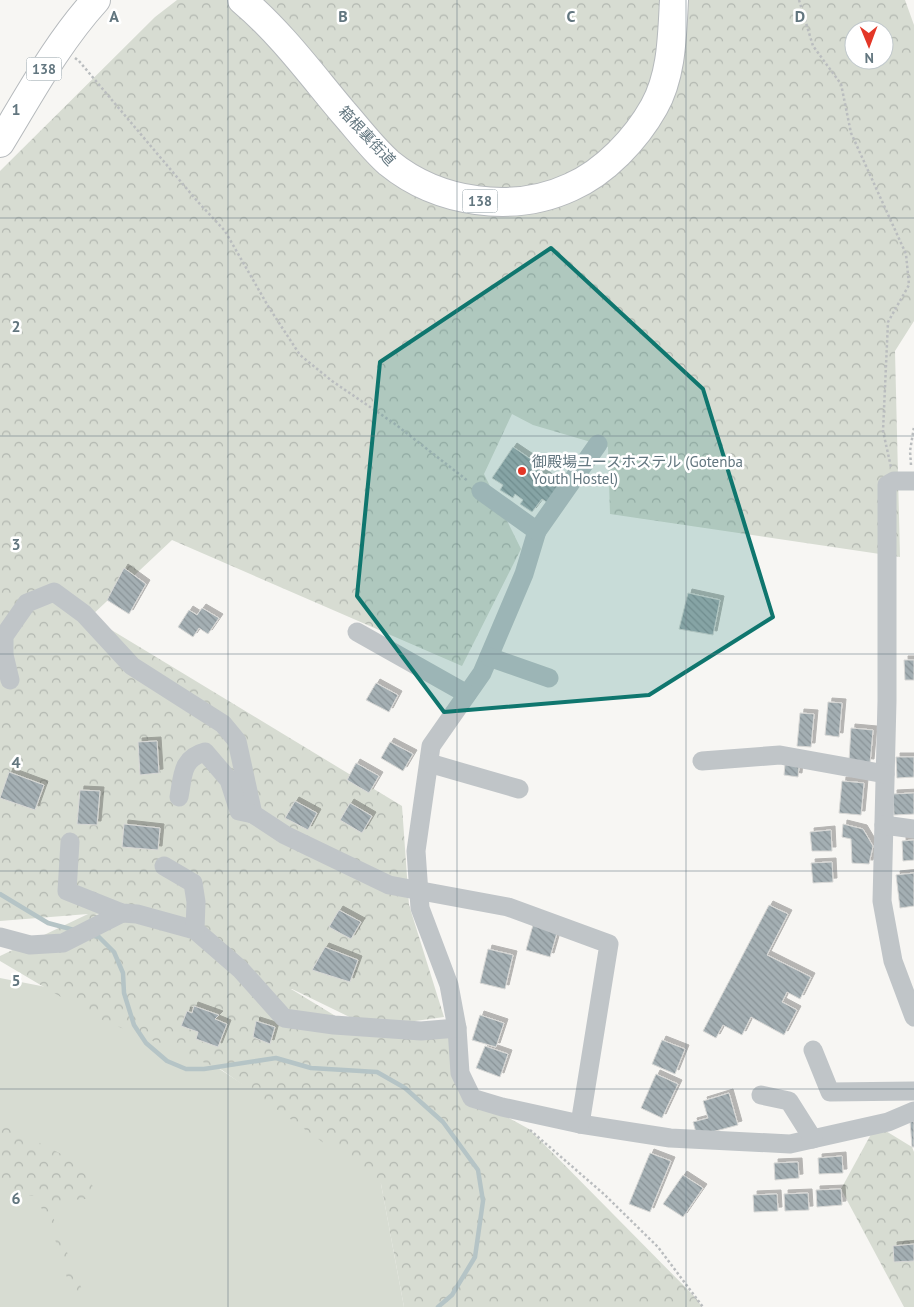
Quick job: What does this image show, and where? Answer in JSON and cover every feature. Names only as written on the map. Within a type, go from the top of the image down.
[{"type":"highway","name":"138","points":[[0,143],[58,47],[96,0]]},
{"type":"highway","name":"箱根裏街道","points":[[242,0],[277,33],[368,142],[389,163],[411,178],[435,190],[462,198],[487,202],[515,201],[544,196],[572,187],[596,172],[619,152],[638,131],[655,105],[665,80],[670,51],[674,0]]},
{"type":"street","points":[[598,444],[537,531],[524,574],[482,673],[431,746],[416,851],[420,908],[449,985],[457,1028],[460,1073],[472,1098],[502,1107],[580,1124],[670,1138],[790,1144],[888,1122],[914,1111]]},
{"type":"street","points":[[907,481],[887,485],[882,901],[893,961],[914,1017]]},
{"type":"street","points":[[481,491],[537,531]]},
{"type":"street","points":[[10,680],[4,655],[4,636],[27,604],[54,592],[84,614],[132,666],[223,724],[237,741],[253,814]]},
{"type":"street","points":[[357,632],[467,694]]},
{"type":"street","points":[[489,657],[549,678]]},
{"type":"street","points":[[179,797],[186,764],[195,755],[205,752],[229,780],[239,811],[253,814],[285,835],[389,885],[508,907],[609,944],[580,1124]]},
{"type":"street","points":[[702,761],[780,754],[885,774]]},
{"type":"street","points":[[429,764],[519,789]]},
{"type":"street","points":[[884,825],[914,829]]},
{"type":"street","points":[[70,842],[67,891],[122,913],[137,914],[195,930],[240,969],[284,1018],[334,1025],[421,1031],[457,1028]]},
{"type":"street","points":[[164,866],[193,883],[196,902],[195,930]]},
{"type":"street","points":[[0,937],[30,946],[63,943],[122,913]]},
{"type":"street","points":[[812,1050],[830,1092],[914,1091]]},
{"type":"street","points":[[761,1095],[789,1101],[813,1139]]},
{"type":"path","points":[[799,0],[813,46],[841,84],[851,133],[906,254],[909,285],[888,322],[883,431],[907,481]]},
{"type":"path","points":[[58,47],[79,61],[225,232],[268,306],[300,355],[332,381],[395,424],[481,491]]},
{"type":"path","points":[[907,481],[914,427]]},
{"type":"path","points":[[529,1129],[605,1195],[658,1247],[703,1307]]},
{"type":"highlighted area","points":[[551,248],[703,389],[773,617],[649,695],[444,712],[357,596],[380,362]]},
{"type":"green space","points":[[177,0],[905,0],[914,25],[914,321],[895,351],[900,557],[610,514],[608,447],[533,425],[512,414],[484,474],[521,549],[462,666],[172,540],[90,617],[402,806],[409,905],[444,1017],[379,1026],[448,1029],[472,1098],[529,1129],[696,1298],[702,1307],[404,1307],[381,1184],[222,1070],[93,1016],[0,961],[0,956],[88,914],[0,921],[0,171],[155,17]],"holes":[[[94,914],[137,914],[188,930]],[[292,989],[368,1026],[352,1026]]]},
{"type":"green space","points":[[0,978],[113,1000],[377,1171],[404,1307],[0,1307]]},
{"type":"green space","points":[[0,1123],[83,1165],[98,1198],[47,1202],[89,1307],[76,1307],[54,1236],[36,1196],[0,1194]]},
{"type":"green space","points":[[876,1125],[912,1147],[914,1152],[914,1307],[904,1307],[841,1189]]},
{"type":"building","points":[[513,447],[541,466],[540,472],[560,486],[548,503],[542,499],[532,512],[520,504],[523,500],[515,494],[513,498],[500,490],[503,485],[492,478]]},
{"type":"building","points":[[124,568],[146,584],[129,614],[107,600]]},
{"type":"building","points":[[688,593],[720,600],[713,635],[679,629]]},
{"type":"building","points":[[202,608],[219,618],[208,634],[199,628],[193,637],[178,627],[189,610],[197,615]]},
{"type":"building","points":[[904,660],[914,660],[914,680],[905,680]]},
{"type":"building","points":[[376,683],[398,695],[389,712],[366,700]]},
{"type":"building","points":[[828,702],[842,703],[839,737],[825,735]]},
{"type":"building","points":[[800,713],[814,714],[811,747],[797,746]]},
{"type":"building","points":[[851,728],[873,730],[870,763],[849,761]]},
{"type":"building","points":[[157,741],[159,773],[140,775],[138,742]]},
{"type":"building","points":[[390,742],[413,754],[403,771],[381,758]]},
{"type":"building","points":[[896,757],[914,757],[914,777],[897,778]]},
{"type":"building","points":[[356,763],[379,776],[369,793],[347,780]]},
{"type":"building","points":[[785,764],[799,766],[798,777],[784,775]]},
{"type":"building","points":[[9,772],[44,785],[35,810],[0,798]]},
{"type":"building","points":[[842,781],[864,783],[861,815],[839,813]]},
{"type":"building","points":[[80,790],[100,791],[97,825],[77,824]]},
{"type":"building","points":[[914,793],[914,814],[894,815],[893,794]]},
{"type":"building","points":[[295,801],[317,813],[308,830],[285,818]]},
{"type":"building","points":[[350,803],[372,816],[362,833],[340,820]]},
{"type":"building","points":[[124,824],[160,828],[158,850],[122,847]]},
{"type":"building","points":[[843,824],[863,829],[873,846],[869,864],[852,863],[851,839],[842,837]]},
{"type":"building","points":[[831,830],[832,851],[812,851],[810,832]]},
{"type":"building","points":[[914,840],[914,860],[903,861],[902,841]]},
{"type":"building","points":[[832,862],[833,882],[813,883],[811,863]]},
{"type":"building","points":[[914,873],[914,906],[900,908],[896,875]]},
{"type":"building","points":[[769,905],[788,914],[767,955],[811,977],[800,999],[787,992],[782,1002],[797,1010],[784,1035],[751,1017],[742,1035],[723,1025],[716,1038],[703,1031]]},
{"type":"building","points":[[339,910],[361,922],[351,939],[329,927]]},
{"type":"building","points":[[533,925],[557,933],[550,957],[526,950]]},
{"type":"building","points":[[325,947],[358,960],[350,982],[312,970]]},
{"type":"building","points":[[488,949],[513,955],[505,989],[480,983]]},
{"type":"building","points":[[194,1006],[219,1015],[215,1019],[227,1024],[218,1047],[196,1039],[198,1032],[181,1026],[187,1011],[192,1013]]},
{"type":"building","points":[[480,1015],[504,1023],[496,1047],[472,1040]]},
{"type":"building","points":[[256,1021],[275,1027],[270,1044],[253,1037]]},
{"type":"building","points":[[662,1040],[685,1049],[675,1074],[652,1064]]},
{"type":"building","points":[[485,1046],[508,1054],[500,1077],[476,1068]]},
{"type":"building","points":[[656,1074],[678,1084],[662,1118],[641,1108]]},
{"type":"building","points":[[729,1093],[738,1125],[697,1136],[693,1122],[708,1118],[703,1101]]},
{"type":"building","points":[[910,1121],[914,1121],[914,1147],[912,1147]]},
{"type":"building","points":[[650,1153],[671,1161],[650,1212],[629,1204]]},
{"type":"building","points":[[842,1156],[843,1173],[819,1174],[818,1158]]},
{"type":"building","points":[[798,1162],[799,1178],[775,1180],[774,1163]]},
{"type":"building","points":[[683,1175],[703,1188],[683,1217],[663,1204]]},
{"type":"building","points":[[841,1189],[842,1205],[817,1207],[816,1190]]},
{"type":"building","points":[[808,1193],[809,1210],[785,1211],[784,1194]]},
{"type":"building","points":[[777,1194],[778,1211],[754,1212],[753,1195]]},
{"type":"building","points":[[914,1244],[914,1261],[894,1262],[893,1246]]},
{"type":"waterway","points":[[0,894],[48,923],[74,930]]},
{"type":"waterway","points":[[91,935],[99,937],[114,952],[123,973],[124,993],[134,1025],[146,1043],[167,1061],[186,1069],[204,1069],[276,1058],[311,1068],[377,1072],[405,1088],[443,1122],[478,1170],[483,1201],[475,1257],[452,1295],[438,1307]]},
{"type":"place","name":"御殿場ユースホステル (Gotenba Youth Hostel)","points":[[522,471]]}]
